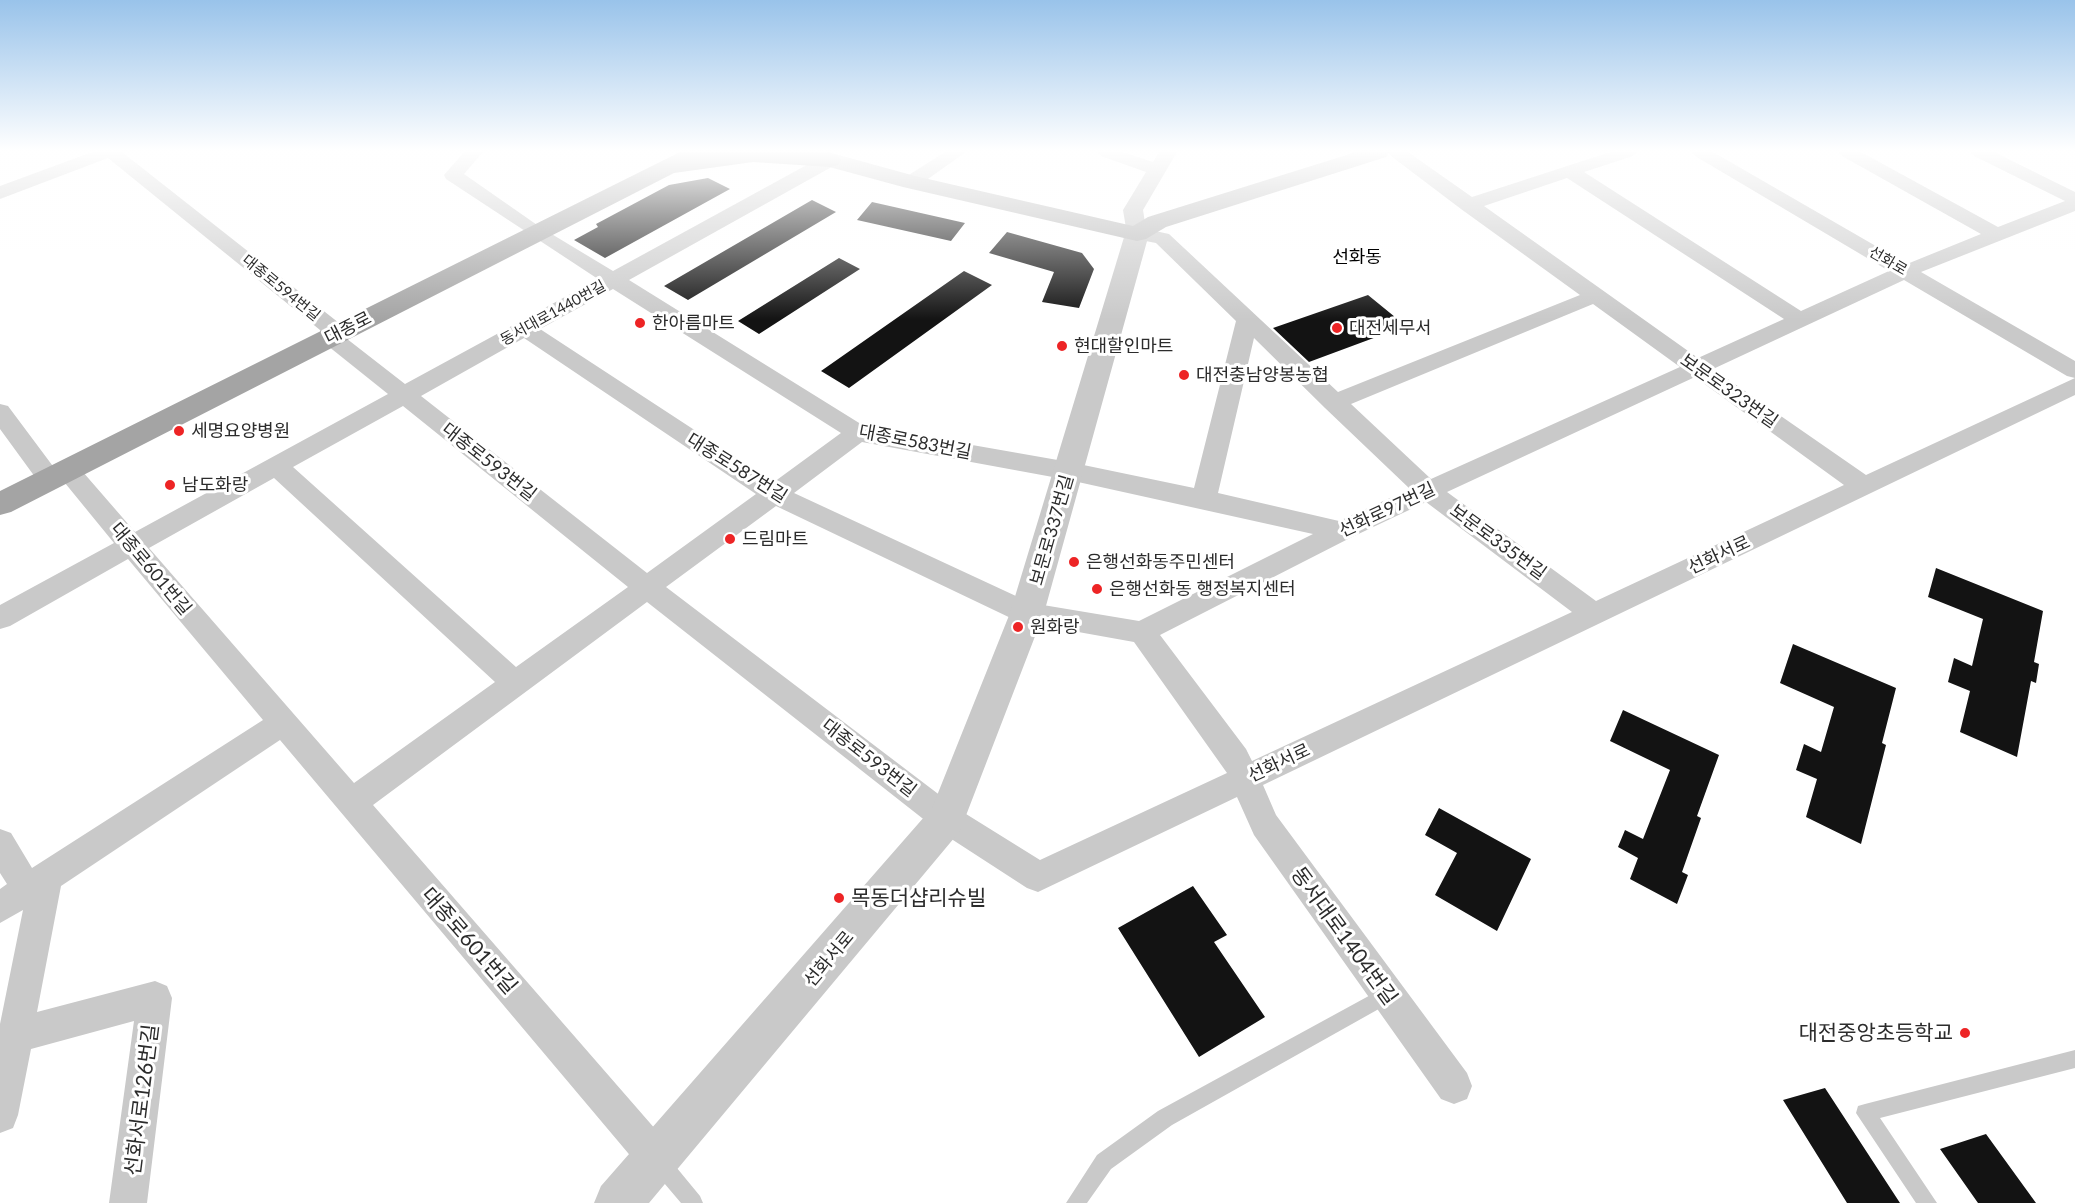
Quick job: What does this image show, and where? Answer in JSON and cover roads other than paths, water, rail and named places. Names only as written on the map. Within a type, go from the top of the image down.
[{"type":"main road","name":"대종로","points":[[0,494],[55,471],[573,208]]},
{"type":"main road","points":[[1025,208],[1137,234],[1157,222],[1201,208]]},
{"type":"main road","name":"대종로","points":[[0,504],[55,471]]},
{"type":"street","name":"대종로594번길","points":[[179,208],[331,332]]},
{"type":"street","name":"대종로583번길","points":[[502,208],[858,433],[1069,471],[1341,531]]},
{"type":"street","name":"동서대로1440번길","points":[[0,618],[613,280],[735,208]]},
{"type":"street","points":[[1134,208],[1137,234]]},
{"type":"street","name":"보문로323번길","points":[[1472,208],[1864,486]]},
{"type":"street","points":[[1627,208],[1800,320]]},
{"type":"street","name":"선화로","points":[[1798,208],[2075,371]]},
{"type":"street","points":[[1949,208],[1997,235]]},
{"type":"street","name":"선화로97번길","points":[[1142,632],[1341,531],[1906,271],[2065,208]]},
{"type":"street","name":"보문로335번길","points":[[1137,234],[1162,238],[1428,491],[1594,614]]},
{"type":"street","name":"보문로337번길","points":[[947,819],[1027,613],[1137,234]]},
{"type":"street","points":[[1333,403],[1595,296]]},
{"type":"street","points":[[1204,499],[1247,321]]},
{"type":"street","name":"대종로587번길","points":[[525,329],[774,494],[1027,613],[1142,632]]},
{"type":"street","name":"대종로593번길","points":[[331,332],[405,395],[647,587],[947,819]]},
{"type":"street","name":"선화서로","points":[[618,1203],[947,819],[1038,877],[2075,386]]},
{"type":"street","name":"대종로601번길","points":[[0,412],[55,471],[131,546],[657,1159]]},
{"type":"street","points":[[351,803],[858,433]]},
{"type":"street","points":[[276,466],[515,683]]},
{"type":"street","points":[[1142,632],[1235,758],[1243,780]]},
{"type":"street","points":[[0,907],[282,723]]},
{"type":"street","name":"동서대로1404번길","points":[[1243,780],[1265,825],[1454,1086]]},
{"type":"street","points":[[0,843],[37,883]]},
{"type":"street","points":[[0,1115],[16,1035],[37,883]]},
{"type":"street","name":"선화서로126번길","points":[[16,1035],[155,998],[128,1203]]},
{"type":"lane","points":[[1076,1203],[1104,1162],[1165,1118],[1387,995]]},
{"type":"lane","points":[[1927,1203],[1865,1113],[2075,1059]]},
{"type":"lane","points":[[657,1159],[693,1203]]},
{"type":"place","name":"한아름마트","points":[[640,323]]},
{"type":"place","name":"대전세무서","points":[[1337,328]]},
{"type":"place","name":"현대할인마트","points":[[1062,346]]},
{"type":"place","name":"대전충남양봉농협","points":[[1184,375]]},
{"type":"place","name":"세명요양병원","points":[[179,431]]},
{"type":"place","name":"남도화랑","points":[[170,485]]},
{"type":"place","name":"드림마트","points":[[730,539]]},
{"type":"place","name":"은행선화동주민센터","points":[[1074,562]]},
{"type":"place","name":"은행선화동 행정복지센터","points":[[1097,589]]},
{"type":"place","name":"원화랑","points":[[1018,627]]},
{"type":"place","name":"목동더샵리슈빌","points":[[839,898]]},
{"type":"place","name":"대전중앙초등학교","points":[[1965,1033]]},
{"type":"district","name":"선화동","points":[[1357,257]]}]
